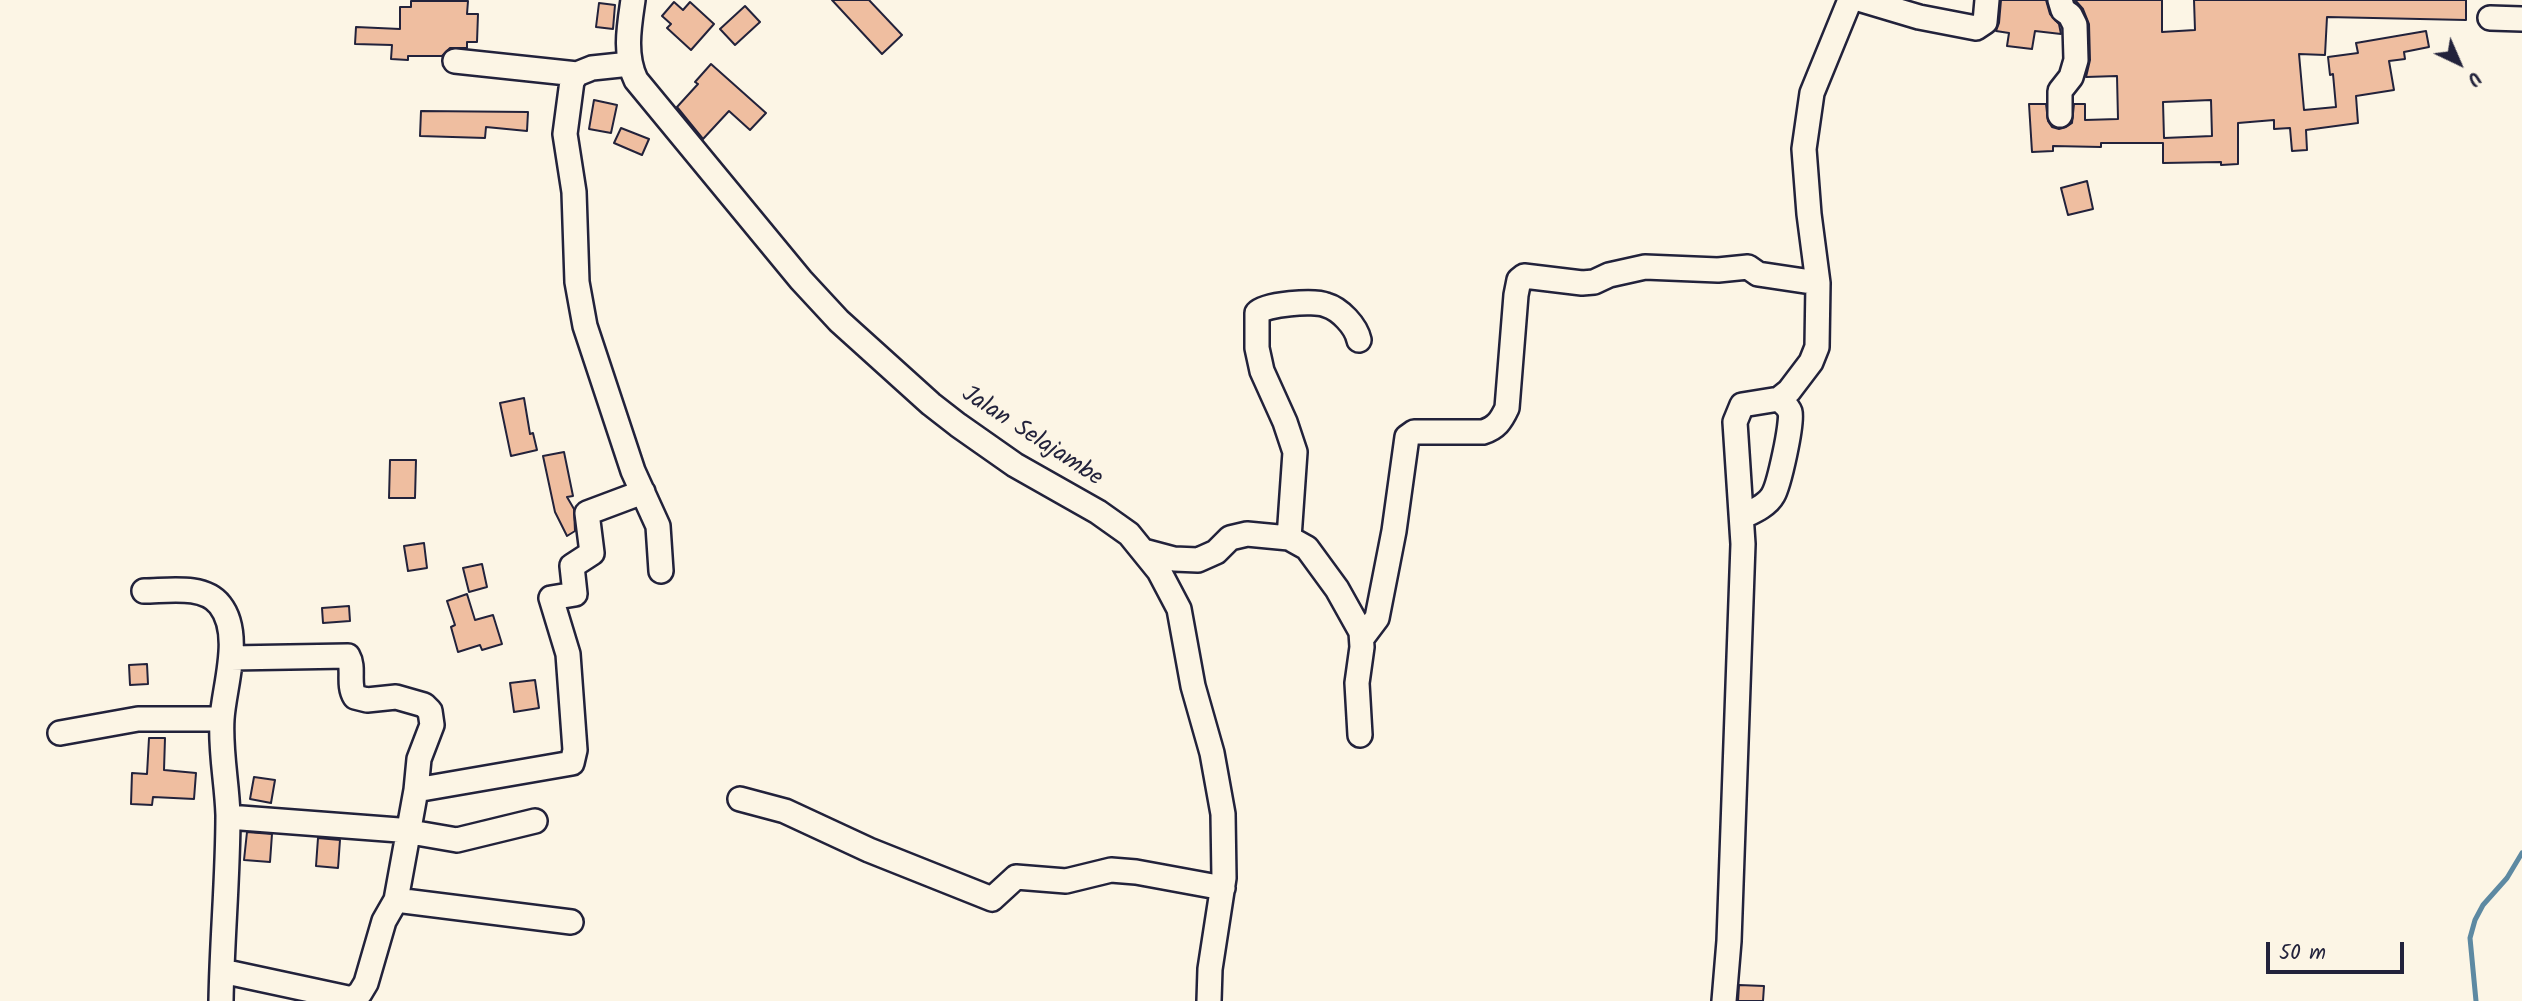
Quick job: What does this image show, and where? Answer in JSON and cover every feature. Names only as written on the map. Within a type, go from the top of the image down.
[{"type":"street","name":"Jalan Selajambe","points":[[633,0],[628,40],[630,64],[636,80],[801,280],[839,321],[945,415],[1015,465],[1109,519],[1129,534],[1144,551],[1175,599],[1183,625],[1191,678],[1212,753],[1223,814],[1223,888],[1210,969],[1209,1001]]},
{"type":"street","points":[[1724,1001],[1729,941],[1743,544],[1735,422],[1738,410],[1746,403],[1779,399],[1789,391],[1811,362],[1817,347],[1818,283],[1804,149],[1812,93],[1850,0]]},
{"type":"street","points":[[1862,0],[1919,18],[1976,28],[1985,22],[1987,0]]},
{"type":"street","points":[[2060,0],[2063,10],[2070,15],[2075,25],[2076,60],[2071,77],[2060,91],[2060,115]]},
{"type":"street","points":[[2490,18],[2522,19]]},
{"type":"street","points":[[455,61],[577,74],[592,68],[630,64]]},
{"type":"street","points":[[577,74],[570,88],[565,134],[574,192],[580,296],[594,355],[633,471],[658,526],[661,571]]},
{"type":"street","points":[[1360,736],[1357,683],[1362,638],[1377,618],[1394,531],[1407,437],[1414,432],[1483,432],[1494,428],[1502,419],[1507,408],[1519,280],[1524,276],[1582,283],[1645,267],[1718,270],[1748,267],[1758,274],[1818,283]]},
{"type":"street","points":[[1289,538],[1295,452],[1262,371],[1257,348],[1257,313],[1261,308],[1275,305],[1326,305],[1352,324],[1357,330],[1359,340]]},
{"type":"street","points":[[1742,517],[1767,503],[1774,494],[1790,421],[1787,406],[1779,399]]},
{"type":"street","points":[[416,790],[572,763],[575,750],[568,654],[551,598],[575,594],[572,566],[592,553],[587,513],[643,492]]},
{"type":"street","points":[[1144,551],[1174,559],[1198,560],[1216,552],[1236,535],[1289,538],[1307,548],[1318,561],[1337,589],[1362,638]]},
{"type":"street","points":[[144,591],[206,594],[215,599],[228,619],[231,658],[222,719],[228,817],[221,1001]]},
{"type":"street","points":[[222,971],[352,999],[360,993],[366,983],[384,920],[396,900],[419,759],[432,725],[430,711],[424,705],[396,698],[367,700],[355,697],[351,691],[350,658],[343,655],[231,658]]},
{"type":"street","points":[[60,733],[138,719],[222,719]]},
{"type":"street","points":[[740,799],[785,811],[869,850],[992,899],[1016,877],[1066,881],[1111,870],[1223,888]]},
{"type":"street","points":[[228,817],[409,831],[457,840],[535,821]]},
{"type":"street","points":[[396,900],[571,922]]},
{"type":"building","points":[[832,0],[869,0],[902,35],[882,54]]},
{"type":"building","points":[[2001,0],[2046,0],[2050,14],[2059,24],[2061,34],[2035,31],[2032,49],[2007,46],[2009,33],[1996,31]]},
{"type":"building","points":[[2075,0],[2162,0],[2162,32],[2195,30],[2194,0],[2466,0],[2466,20],[2327,17],[2325,55],[2299,54],[2304,110],[2336,107],[2333,74],[2330,75],[2328,57],[2358,53],[2356,43],[2426,31],[2429,47],[2404,52],[2405,59],[2389,61],[2394,90],[2356,96],[2358,123],[2306,130],[2307,150],[2292,151],[2290,128],[2274,129],[2274,120],[2238,123],[2238,164],[2221,165],[2221,162],[2163,163],[2163,143],[2101,143],[2101,147],[2053,146],[2053,151],[2032,152],[2029,104],[2046,104],[2048,121],[2052,127],[2059,129],[2072,123],[2074,104],[2085,104],[2085,120],[2118,119],[2117,76],[2086,77],[2090,60],[2089,24],[2083,9]],"holes":[[[2211,100],[2212,136],[2164,138],[2163,102]]]},
{"type":"building","points":[[411,1],[468,1],[467,14],[478,14],[477,42],[467,42],[467,48],[450,48],[442,56],[408,56],[408,60],[391,59],[392,45],[355,44],[356,27],[400,29],[400,7],[411,7]]},
{"type":"building","points":[[674,2],[683,10],[690,2],[714,24],[691,50],[667,28],[671,24],[662,16]]},
{"type":"building","points":[[599,3],[615,5],[613,29],[596,27]]},
{"type":"building","points":[[745,6],[760,22],[735,45],[720,29]]},
{"type":"building","points":[[711,64],[766,113],[750,130],[729,111],[703,139],[677,107],[698,84],[695,82]]},
{"type":"building","points":[[594,100],[617,105],[611,133],[589,129]]},
{"type":"building","points":[[421,111],[528,112],[527,131],[486,127],[485,138],[420,136]]},
{"type":"building","points":[[621,128],[649,139],[642,155],[614,143]]},
{"type":"building","points":[[2087,181],[2093,209],[2068,215],[2061,188]]},
{"type":"building","points":[[524,398],[530,434],[533,433],[537,450],[511,456],[500,403]]},
{"type":"building","points":[[564,452],[573,496],[567,497],[574,509],[575,531],[567,536],[555,512],[543,456]]},
{"type":"building","points":[[390,460],[416,460],[415,498],[389,498]]},
{"type":"building","points":[[424,543],[427,568],[408,571],[404,546]]},
{"type":"building","points":[[482,564],[487,587],[469,592],[463,568]]},
{"type":"building","points":[[467,594],[475,620],[493,615],[502,644],[482,650],[480,645],[458,652],[451,627],[455,625],[447,601]]},
{"type":"building","points":[[349,606],[350,621],[323,623],[322,608]]},
{"type":"building","points":[[147,664],[148,684],[130,685],[129,665]]},
{"type":"building","points":[[535,680],[539,708],[514,712],[510,683]]},
{"type":"building","points":[[149,738],[165,738],[164,770],[196,773],[194,799],[153,797],[152,805],[131,804],[132,773],[147,774]]},
{"type":"building","points":[[254,777],[275,780],[271,803],[250,799]]},
{"type":"building","points":[[247,832],[272,834],[270,862],[244,860]]},
{"type":"building","points":[[318,838],[340,840],[338,868],[316,866]]},
{"type":"building","points":[[1739,985],[1764,986],[1763,1001],[1738,1001]]},
{"type":"waterway","points":[[2476,1001],[2470,938],[2475,920],[2522,853]]}]
